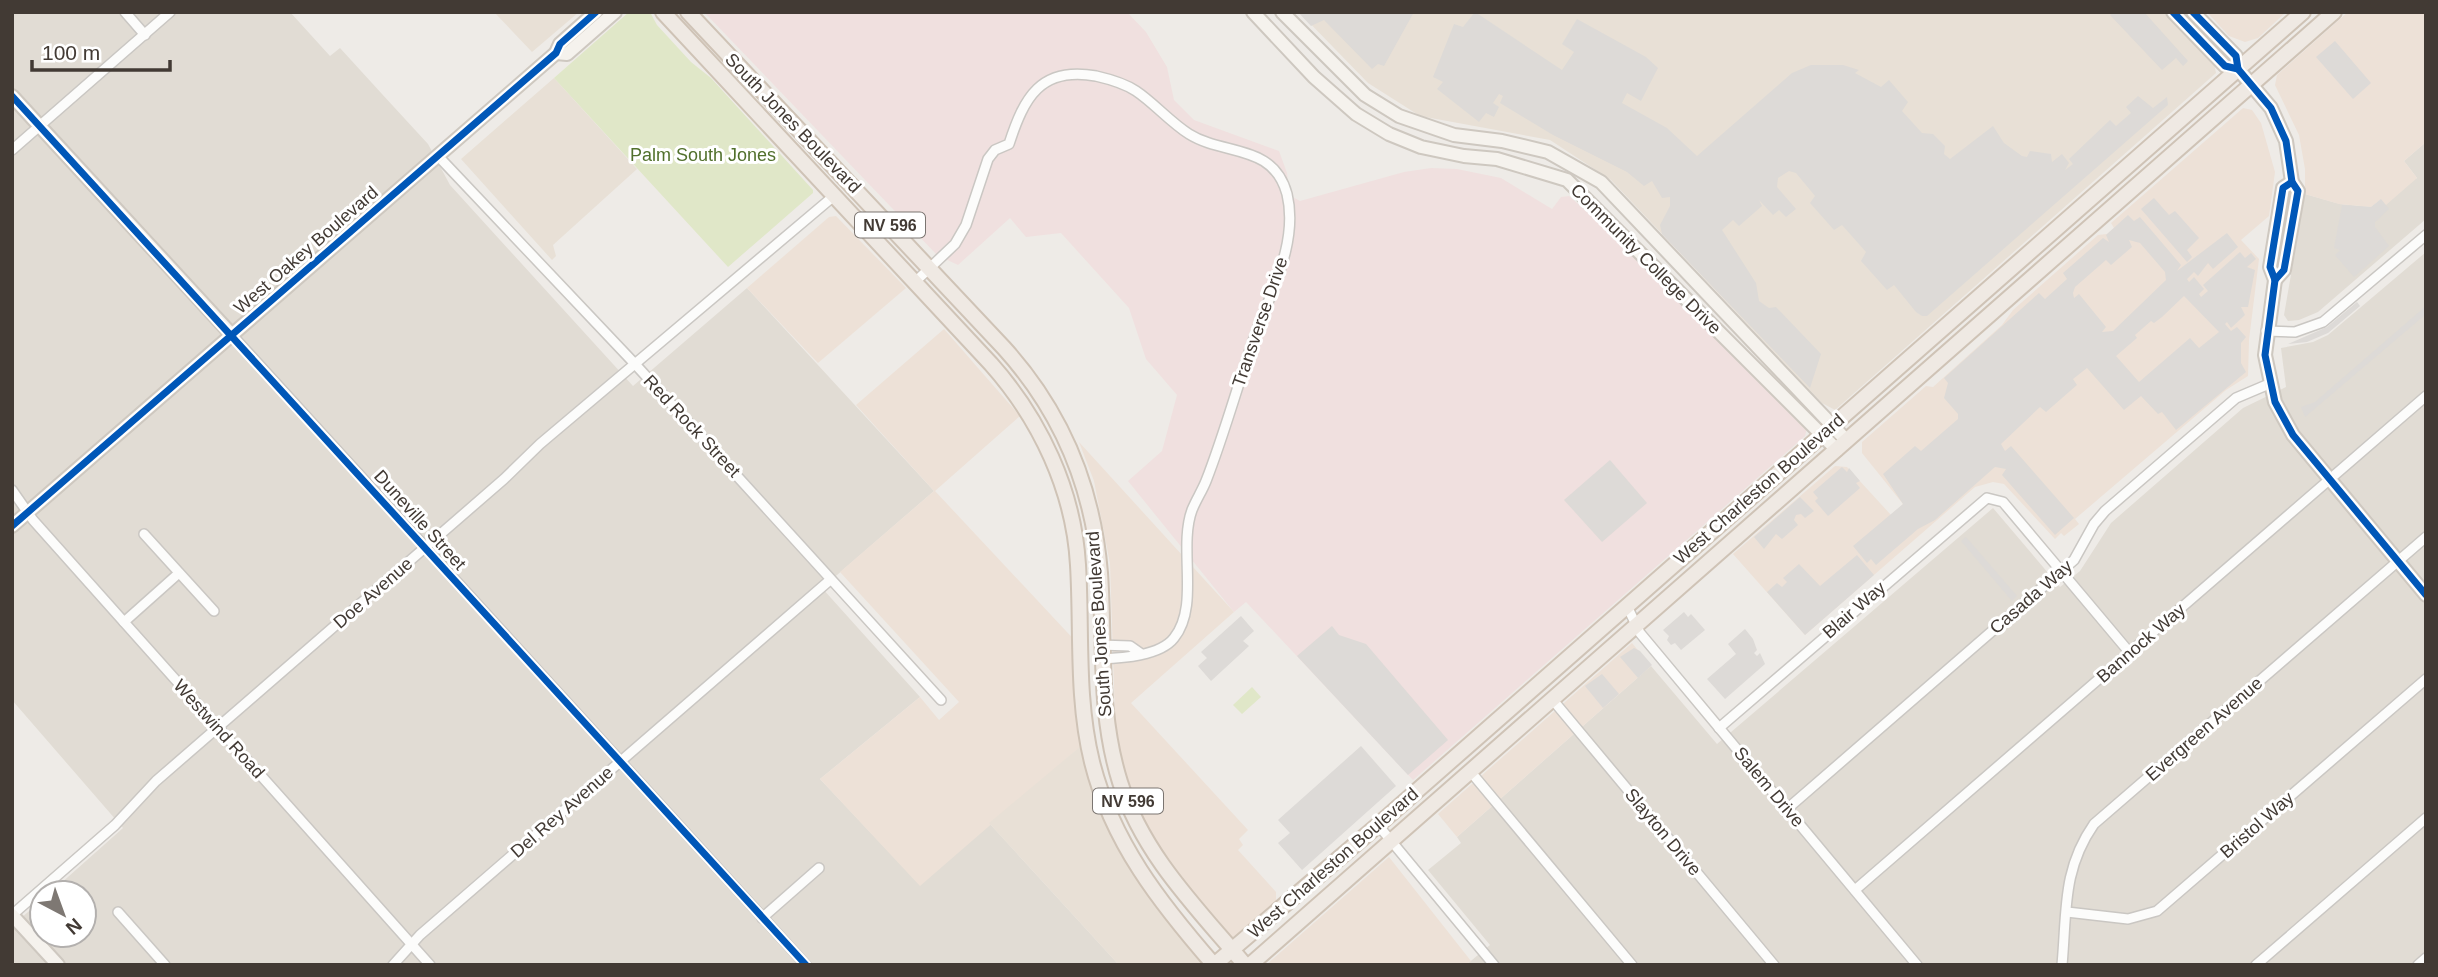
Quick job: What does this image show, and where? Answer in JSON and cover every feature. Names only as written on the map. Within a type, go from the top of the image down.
[{"type":"main road","name":"South Jones Boulevard","points":[[663,12],[1002,377],[1030,417],[1055,468],[1072,525],[1078,562],[1084,723],[1092,762],[1106,804],[1145,882],[1214,965]]},
{"type":"main road","name":"South Jones Boulevard","points":[[688,12],[1017,362],[1049,407],[1072,452],[1089,502],[1100,575],[1104,712],[1114,760],[1138,824],[1176,885],[1245,965]]},
{"type":"main road","name":"West Charleston Boulevard","points":[[1214,965],[1378,825],[2303,12]]},
{"type":"main road","name":"West Charleston Boulevard","points":[[1250,965],[2334,12]]},
{"type":"main road","points":[[1030,417],[1049,407]]},
{"type":"main road","points":[[1080,631],[1101,652]]},
{"type":"main road","points":[[1080,653],[1101,676]]},
{"type":"main road","points":[[1447,792],[1470,757],[1471,742]]},
{"type":"street","points":[[125,12],[145,34]]},
{"type":"street","points":[[12,150],[170,12]]},
{"type":"street","name":"West Oakey Boulevard","points":[[12,526],[556,54],[560,44],[596,12]]},
{"type":"street","name":"West Oakey Boulevard","points":[[556,54],[567,54],[615,12]]},
{"type":"street","name":"Community College Drive","points":[[1253,12],[1314,77],[1356,114],[1389,134],[1421,147],[1464,156],[1497,159],[1567,180],[1599,215],[1842,445]]},
{"type":"street","name":"Community College Drive","points":[[1282,12],[1365,95],[1399,117],[1454,135],[1502,141],[1548,152],[1601,182],[1827,430]]},
{"type":"street","points":[[2173,12],[2225,66],[2238,69]]},
{"type":"street","points":[[2193,12],[2236,56],[2238,69],[2271,108],[2289,151],[2292,182],[2298,191],[2284,270],[2275,280]]},
{"type":"street","name":"Transverse Drive","points":[[915,282],[956,244],[966,225],[988,159],[995,150],[1009,144],[1027,100],[1042,83],[1064,75],[1102,77],[1135,90],[1190,135],[1247,151],[1262,159],[1281,179],[1291,214],[1282,262],[1186,532],[1185,618],[1167,646],[1130,658],[1101,652]]},
{"type":"street","name":"Duneville Street","points":[[12,96],[806,965]]},
{"type":"street","points":[[1389,134],[1399,117]]},
{"type":"street","name":"Red Rock Street","points":[[438,156],[635,364],[941,700]]},
{"type":"street","points":[[2292,182],[2283,188],[2270,267],[2275,280],[2264,355],[2269,384],[2284,421],[2426,595]]},
{"type":"street","name":"Doe Avenue","points":[[12,915],[115,825],[156,781],[635,364],[835,195]]},
{"type":"street","points":[[2280,207],[2287,216],[2286,258]]},
{"type":"street","points":[[1626,238],[1640,224]]},
{"type":"street","points":[[2266,331],[2295,332],[2323,322],[2426,234]]},
{"type":"street","name":"Casada Way","points":[[1787,809],[2074,560],[2094,524],[2105,511],[2236,398],[2269,384]]},
{"type":"street","name":"Bannock Way","points":[[1855,890],[2426,396]]},
{"type":"street","name":"Westwind Road","points":[[12,491],[27,513],[429,965]]},
{"type":"street","name":"Blair Way","points":[[1719,728],[1984,499],[1993,498],[2003,502],[2062,571]]},
{"type":"street","points":[[144,534],[214,611]]},
{"type":"street","name":"Evergreen Avenue","points":[[2062,965],[2069,872],[2078,847],[2094,824],[2426,537]]},
{"type":"street","points":[[2062,571],[2130,653]]},
{"type":"street","points":[[124,622],[179,573]]},
{"type":"street","name":"Del Rey Avenue","points":[[393,965],[412,945],[830,580]]},
{"type":"street","name":"Salem Drive","points":[[1627,606],[1635,627],[1917,965]]},
{"type":"street","points":[[1101,652],[1130,646],[1140,653]]},
{"type":"street","name":"Bristol Way","points":[[2067,912],[2128,919],[2157,911],[2426,679]]},
{"type":"street","name":"Slayton Drive","points":[[1552,699],[1774,965]]},
{"type":"street","points":[[1470,771],[1632,965]]},
{"type":"street","points":[[2256,965],[2426,818]]},
{"type":"street","points":[[1378,825],[1494,965]]},
{"type":"street","points":[[762,918],[819,868]]},
{"type":"street","points":[[118,912],[165,965]]},
{"type":"street","points":[[12,915],[58,965]]},
{"type":"street","points":[[2418,965],[2426,958]]},
{"type":"shaded area","points":[[12,12],[290,12],[330,56],[340,48],[428,144],[450,185],[633,386],[747,288],[934,491],[822,588],[920,697],[820,779],[920,885],[990,824],[1119,965],[12,965],[12,913],[21,918],[28,912],[28,949],[98,949],[98,879],[66,879],[123,828],[12,700]]},
{"type":"shaded area","points":[[494,12],[579,12],[532,52]]},
{"type":"shaded area","points":[[704,12],[1127,12],[1146,32],[1167,67],[1174,100],[1194,120],[1279,151],[1287,173],[1289,195],[1300,201],[1404,172],[1431,168],[1457,169],[1501,178],[1552,209],[1561,197],[1569,196],[1632,251],[1807,428],[1805,436],[1413,780],[1246,602],[1234,612],[1128,481],[1162,451],[1177,395],[1146,359],[1129,308],[1061,233],[1026,237],[1010,218],[958,265],[937,255]]},
{"type":"shaded area","points":[[1298,12],[1414,12],[1384,66],[1378,64],[1372,69],[1324,20],[1311,26]]},
{"type":"shaded area","points":[[1299,12],[2163,12],[2214,64],[2216,73],[1835,410],[1822,403],[1611,180],[1550,140],[1420,116],[1368,83]]},
{"type":"shaded area","points":[[1475,12],[1562,70],[1574,52],[1562,44],[1577,19],[1646,57],[1658,68],[1641,101],[1627,93],[1622,103],[1667,128],[1697,156],[1792,73],[1811,65],[1843,65],[1859,70],[1855,73],[1881,87],[1889,80],[1908,102],[1902,111],[1922,133],[1933,134],[1945,146],[1944,154],[1950,159],[1993,126],[2004,143],[2022,156],[2027,157],[2030,151],[2051,154],[2052,162],[2062,154],[2069,163],[2065,170],[2073,164],[2069,159],[2110,120],[2116,126],[2131,113],[2126,107],[2138,96],[2153,108],[2167,97],[2168,105],[1927,316],[1916,312],[1894,285],[1887,290],[1861,261],[1866,252],[1842,225],[1834,230],[1810,203],[1815,196],[1796,173],[1789,171],[1778,178],[1777,187],[1796,209],[1786,217],[1779,210],[1773,215],[1759,200],[1762,206],[1739,226],[1733,220],[1722,230],[1756,283],[1759,301],[1769,308],[1776,307],[1821,354],[1810,388],[1662,234],[1660,225],[1670,206],[1670,197],[1662,198],[1652,181],[1644,186],[1627,172],[1553,135],[1500,103],[1503,96],[1499,94],[1493,103],[1499,107],[1494,117],[1486,113],[1479,122],[1437,89],[1443,82],[1433,77],[1454,24],[1463,27]]},
{"type":"shaded area","points":[[2113,12],[2144,12],[2188,61],[2183,66],[2176,58],[2162,70],[2110,15]]},
{"type":"shaded area","points":[[2207,12],[2286,12],[2258,38],[2245,42],[2229,36]]},
{"type":"shaded area","points":[[2348,12],[2426,12],[2426,142],[2404,161],[2417,178],[2386,205],[2380,200],[2371,207],[2339,204],[2305,194],[2305,169],[2299,135],[2275,85],[2277,75]]},
{"type":"shaded area","points":[[2335,41],[2371,83],[2353,99],[2316,57]]},
{"type":"shaded area","points":[[554,78],[637,169],[553,245],[556,256],[552,260],[461,159]]},
{"type":"shaded area","points":[[2243,108],[2252,110],[2261,123],[2275,172],[2269,216],[2241,240],[2259,259],[2249,340],[2248,376],[2226,390],[2075,519],[2079,524],[2064,536],[2061,533],[2055,539],[2004,484],[1993,482],[1975,487],[1805,635],[1733,554],[1835,466],[1847,467],[1891,515],[1903,504],[1862,453],[1862,442],[1926,386],[1933,387],[2002,325],[2013,310],[2098,235],[2107,234],[2114,228],[2111,223]]},
{"type":"shaded area","points":[[2426,142],[2426,219],[2318,312],[2299,320],[2288,321],[2284,315],[2305,194],[2340,204],[2371,207],[2417,178],[2404,161]]},
{"type":"shaded area","points":[[2154,198],[2169,215],[2175,211],[2199,238],[2187,250],[2192,257],[2187,262],[2141,209]]},
{"type":"shaded area","points":[[2381,199],[2389,209],[2375,222],[2375,227],[2389,246],[2354,277],[2335,255],[2340,250],[2334,248],[2342,205],[2371,207]]},
{"type":"shaded area","points":[[2128,215],[2134,221],[2140,217],[2181,265],[2177,271],[2227,233],[2238,247],[2213,269],[2208,263],[2198,276],[2194,272],[2187,279],[2189,282],[2194,277],[2204,289],[2199,294],[2201,297],[2208,291],[2203,285],[2240,252],[2245,258],[2251,253],[2256,259],[2247,267],[2255,270],[2248,307],[2241,307],[2245,315],[2231,328],[2227,322],[2225,324],[2231,331],[2237,327],[2246,337],[2241,343],[2241,363],[2246,372],[2176,430],[2162,412],[2158,414],[2141,396],[2124,410],[2087,368],[2073,379],[2077,385],[2046,412],[2040,407],[2001,444],[2005,451],[2011,446],[2074,518],[2055,535],[2002,475],[2006,469],[1995,467],[1935,520],[1918,529],[1876,565],[1871,559],[1867,563],[1853,546],[1903,504],[1883,474],[1915,446],[1921,451],[1958,419],[1958,414],[1944,398],[1948,383],[1944,378],[2039,293],[2045,299],[2067,279],[2063,273],[2103,238],[2109,242],[2106,235]],"holes":[[[2129,240],[2140,243],[2165,272],[2166,280],[2113,331],[2102,332],[2106,327],[2079,294],[2074,298],[2073,293],[2075,287],[2106,260],[2111,265],[2132,247]],[[2184,296],[2219,332],[2199,348],[2190,338],[2139,382],[2116,356],[2137,338],[2135,335],[2151,321],[2154,323],[2162,317]]]},
{"type":"shaded area","points":[[836,216],[906,288],[818,363],[747,288],[829,217]]},
{"type":"shaded area","points":[[2426,252],[2426,965],[1466,965],[1490,945],[1428,870],[1461,843],[1457,837],[1651,666],[1717,744],[1993,508],[2060,587],[2080,571],[2111,523],[2243,408],[2286,387],[2281,348],[2313,342],[2328,335]]},
{"type":"shaded area","points":[[2357,302],[2360,306],[2328,333],[2307,342],[2288,344],[2327,327]]},
{"type":"shaded area","points":[[2426,306],[2426,314],[2305,417],[2301,407],[2315,402]]},
{"type":"shaded area","points":[[944,329],[1020,416],[935,491],[1080,646],[1087,741],[920,886],[820,779],[920,697],[939,720],[959,702],[840,572],[934,491],[856,405]]},
{"type":"shaded area","points":[[1079,442],[1234,612],[1131,703],[1248,830],[1239,839],[1243,845],[1238,850],[1276,892],[1276,911],[1232,950],[1138,824],[1106,725],[1115,717],[1110,563],[1094,481]]},
{"type":"shaded area","points":[[1610,460],[1647,503],[1602,542],[1564,500]]},
{"type":"shaded area","points":[[1842,467],[1847,472],[1849,468],[1860,481],[1856,483],[1860,488],[1828,516],[1815,501],[1818,498],[1813,492]]},
{"type":"shaded area","points":[[1800,497],[1814,511],[1805,518],[1801,514],[1796,515],[1794,520],[1798,525],[1782,539],[1776,534],[1764,549],[1754,537]]},
{"type":"shaded area","points":[[1966,537],[2017,596],[2012,601],[1961,541]]},
{"type":"shaded area","points":[[1857,555],[1874,575],[1805,635],[1767,592],[1777,583],[1782,587],[1787,582],[1783,578],[1799,564],[1820,586]]},
{"type":"shaded area","points":[[1684,612],[1688,617],[1691,614],[1705,630],[1681,650],[1675,643],[1671,645],[1667,640],[1669,636],[1663,630]]},
{"type":"shaded area","points":[[1241,616],[1254,631],[1243,641],[1249,646],[1211,681],[1198,666],[1207,658],[1201,652]]},
{"type":"shaded area","points":[[1332,626],[1339,635],[1366,644],[1448,740],[1408,775],[1297,656]]},
{"type":"shaded area","points":[[1745,629],[1753,639],[1757,650],[1754,653],[1757,656],[1760,653],[1765,664],[1725,699],[1707,679],[1736,654],[1728,644]]},
{"type":"shaded area","points":[[1632,643],[1651,666],[1457,837],[1438,814]]},
{"type":"shaded area","points":[[1634,648],[1652,665],[1638,678],[1620,657]]},
{"type":"shaded area","points":[[1602,674],[1619,694],[1603,708],[1585,686]]},
{"type":"shaded area","points":[[1087,741],[1118,831],[1214,965],[1119,965],[989,823]]},
{"type":"shaded area","points":[[1361,746],[1396,786],[1302,870],[1278,843],[1290,833],[1278,820]]},
{"type":"shaded area","points":[[1389,857],[1471,961],[1466,965],[1266,965]]},
{"type":"green space","name":"Palm South Jones","points":[[629,12],[650,12],[657,25],[691,62],[711,78],[813,190],[813,193],[728,267],[554,78]]},
{"type":"green space","points":[[1252,687],[1261,697],[1242,714],[1233,705]]},
{"type":"cycle path","points":[[12,526],[556,53],[560,44],[596,12]]},
{"type":"cycle path","points":[[2173,12],[2225,66],[2238,69]]},
{"type":"cycle path","points":[[2193,12],[2236,56],[2238,69],[2271,108],[2286,141],[2292,182],[2298,191],[2284,270],[2275,280]]},
{"type":"cycle path","points":[[12,96],[806,965]]},
{"type":"cycle path","points":[[2292,182],[2283,188],[2270,267],[2275,280],[2265,355],[2275,402],[2293,435],[2426,595]]}]
